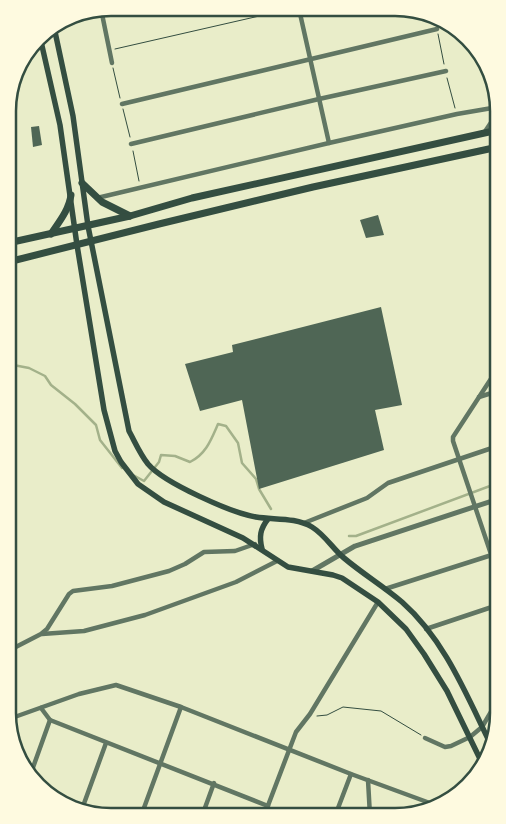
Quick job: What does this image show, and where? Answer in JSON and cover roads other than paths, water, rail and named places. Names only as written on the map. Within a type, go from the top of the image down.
[{"type":"highway","points":[[16,241],[130,216],[192,198],[490,132]]},
{"type":"highway","points":[[16,260],[91,240],[313,187],[490,149]]},
{"type":"highway","points":[[82,183],[97,198],[130,216]]},
{"type":"highway","points":[[51,234],[66,212],[71,195]]},
{"type":"main road","points":[[56,34],[73,116],[88,226],[129,431],[139,452],[148,465],[164,478],[179,486],[244,514],[304,523],[317,531],[339,554],[403,603],[426,629],[451,667],[487,737]]},
{"type":"main road","points":[[42,47],[60,126],[104,410],[114,451],[138,484],[158,498],[255,544],[277,561],[296,570],[325,572],[342,578],[378,602],[406,630],[424,654],[447,691],[479,756]]},
{"type":"main road","points":[[262,549],[261,530],[268,519]]},
{"type":"street","points":[[102,16],[112,63]]},
{"type":"street","points":[[301,16],[329,143]]},
{"type":"street","points":[[122,104],[437,29]]},
{"type":"street","points":[[132,144],[446,71]]},
{"type":"street","points":[[97,198],[329,143],[490,108]]},
{"type":"street","points":[[484,133],[490,124]]},
{"type":"street","points":[[490,380],[453,437],[490,550]]},
{"type":"street","points":[[479,397],[490,394]]},
{"type":"street","points":[[304,523],[367,498],[388,483],[490,449]]},
{"type":"street","points":[[312,571],[355,546],[490,502]]},
{"type":"street","points":[[16,647],[48,628],[69,594],[73,591],[112,586],[169,571],[204,552],[236,551],[255,544]]},
{"type":"street","points":[[385,589],[490,557]]},
{"type":"street","points":[[40,634],[84,631],[145,615],[236,582],[277,561]]},
{"type":"street","points":[[41,708],[50,720],[214,783],[268,806],[296,732],[310,714],[378,602]]},
{"type":"street","points":[[426,629],[490,608]]},
{"type":"street","points":[[16,717],[79,694],[116,685],[181,707],[351,774],[428,802]]},
{"type":"street","points":[[144,808],[181,707]]},
{"type":"street","points":[[426,738],[445,747],[451,746],[482,727],[490,714]]},
{"type":"street","points":[[33,767],[50,720]]},
{"type":"street","points":[[84,804],[106,743]]},
{"type":"street","points":[[338,808],[351,774]]},
{"type":"street","points":[[368,780],[370,808]]},
{"type":"street","points":[[205,808],[214,783]]},
{"type":"waterway","points":[[16,366],[29,368],[45,376],[51,385],[75,404],[96,425],[100,440],[122,468]]},
{"type":"waterway","points":[[133,475],[144,481],[159,462],[161,455],[175,456],[190,462],[196,459],[207,446],[218,424],[226,426],[238,443],[242,463],[256,479],[259,489],[271,509]]},
{"type":"waterway","points":[[349,536],[356,536],[490,486]]}]
